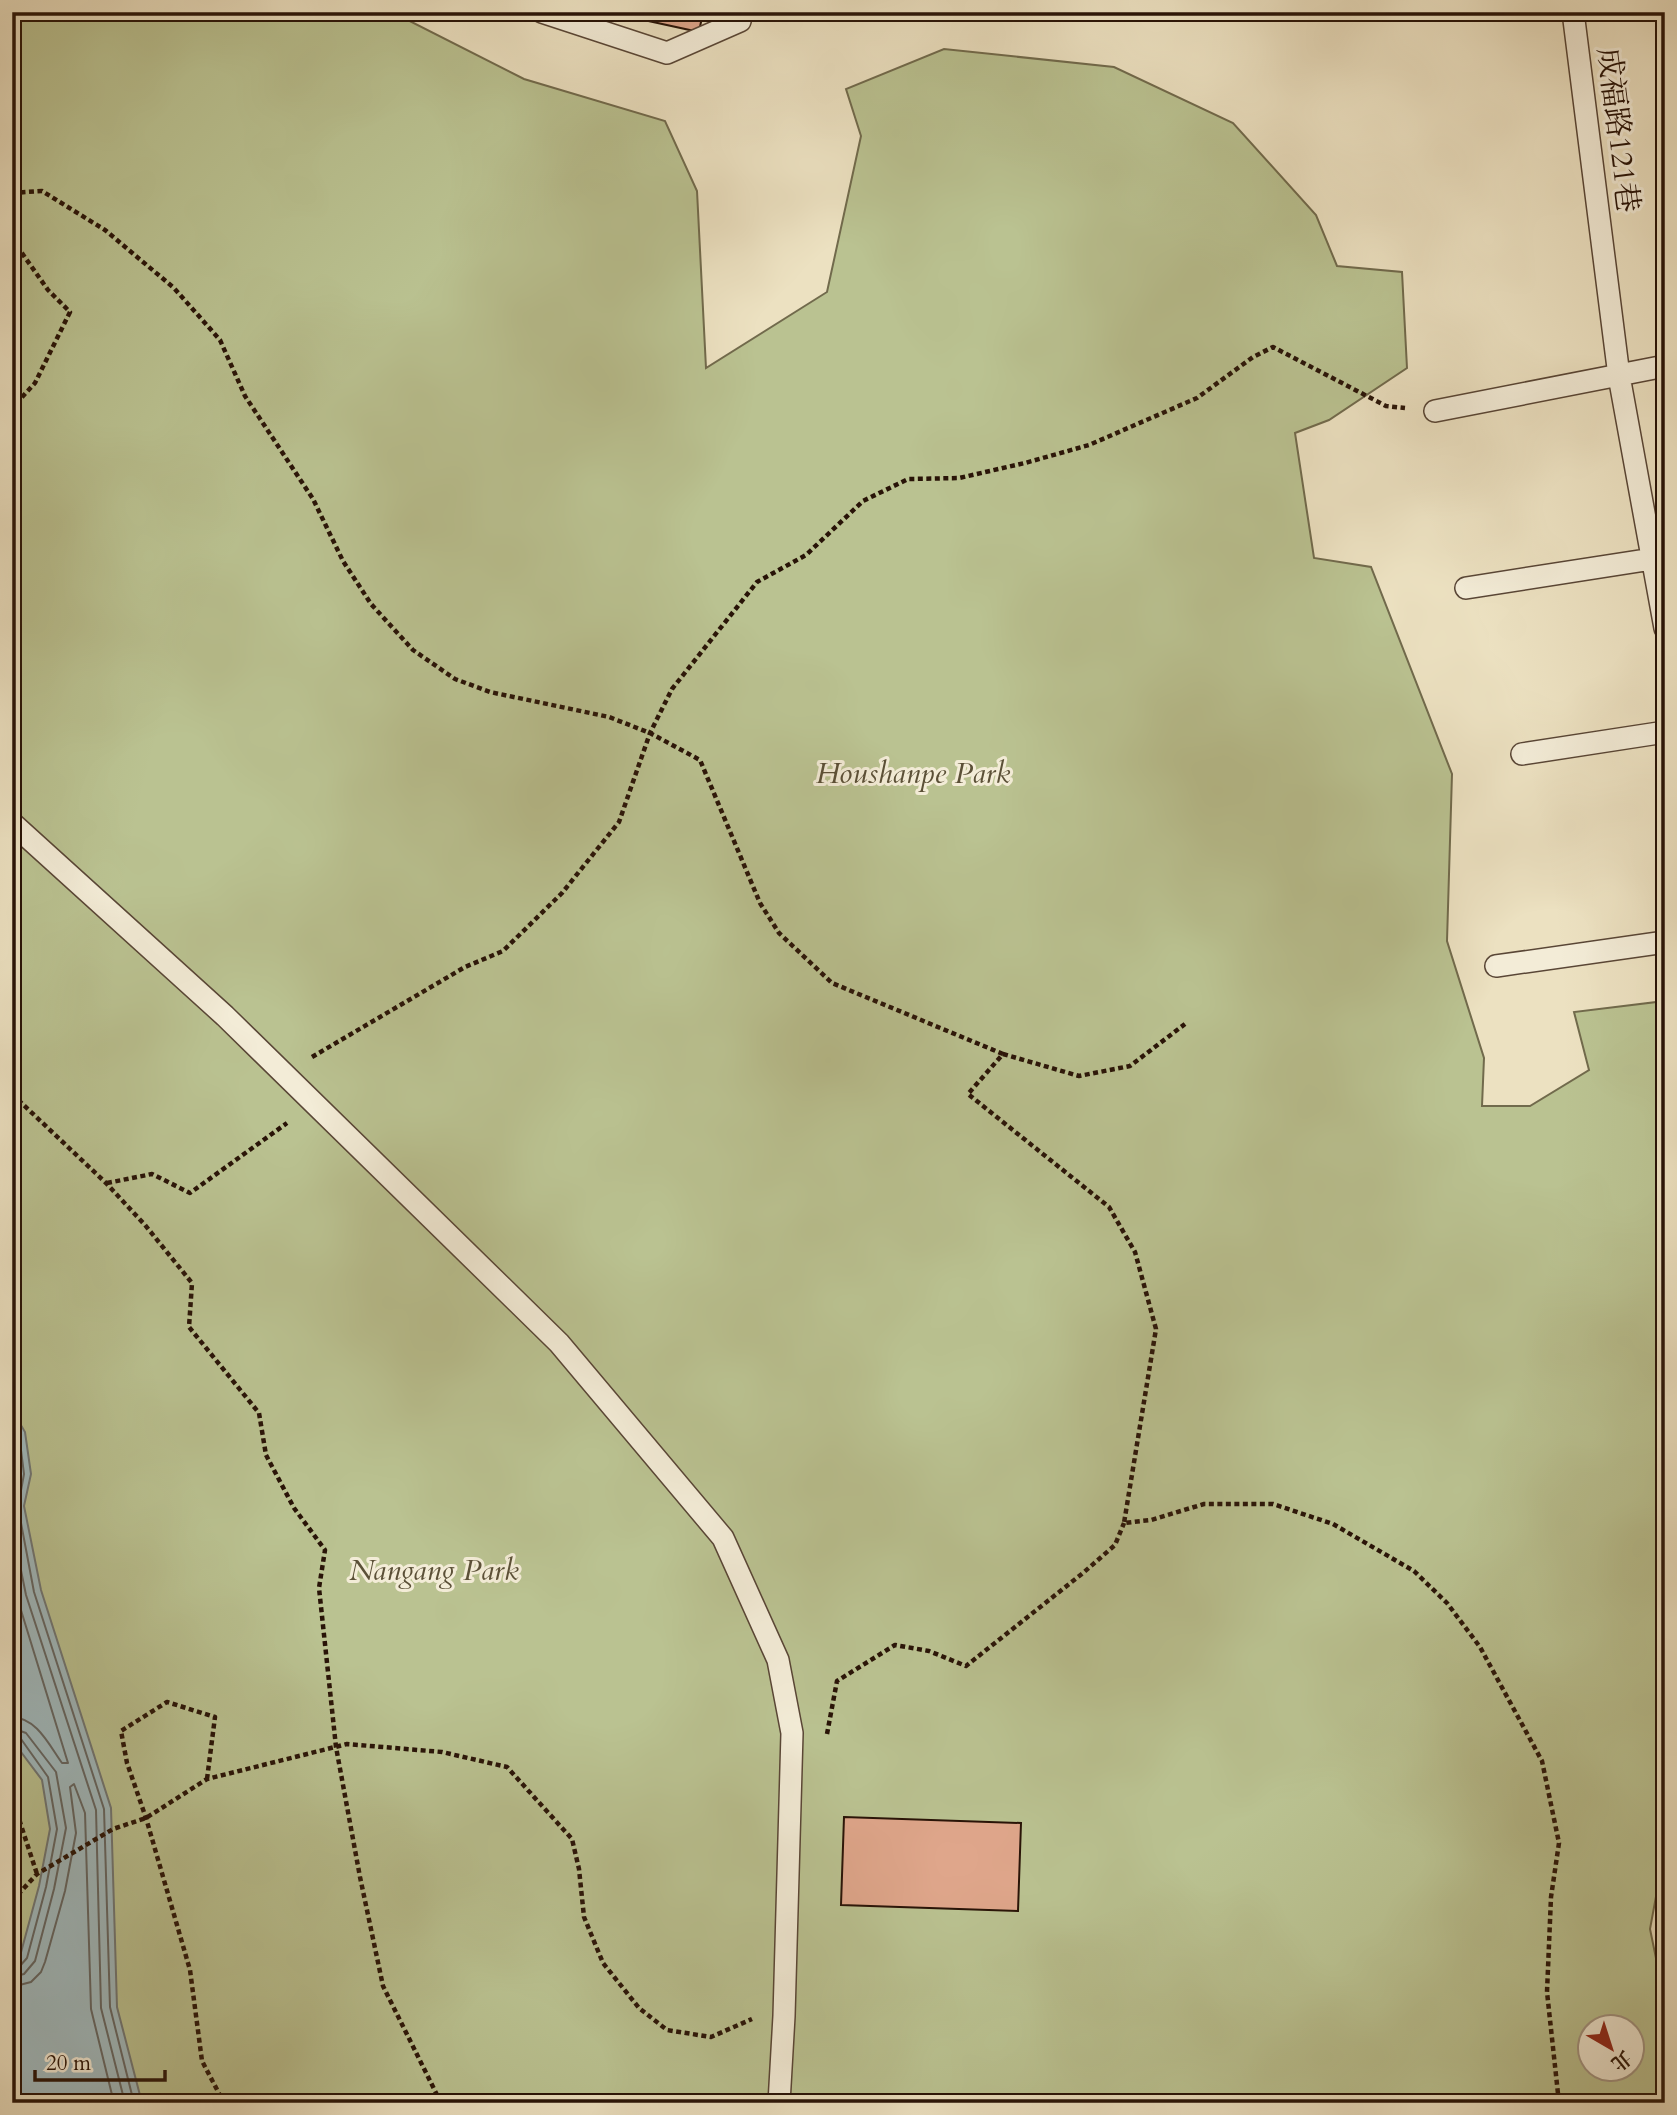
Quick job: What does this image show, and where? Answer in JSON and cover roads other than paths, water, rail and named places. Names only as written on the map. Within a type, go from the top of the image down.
[{"type":"lane","points":[[542,12],[667,53],[740,21],[742,12]]},
{"type":"lane","name":"成福路121巷","points":[[1573,12],[1619,376],[1658,558],[1665,628]]},
{"type":"lane","points":[[1435,411],[1665,366]]},
{"type":"lane","points":[[1466,588],[1658,558]]},
{"type":"lane","points":[[1522,754],[1665,732]]},
{"type":"lane","points":[[12,823],[254,1044],[559,1343],[723,1538],[778,1660],[792,1733],[779,2103]]},
{"type":"lane","points":[[1496,966],[1665,942]]},
{"type":"water","points":[[12,1410],[25,1432],[31,1474],[24,1506],[41,1590],[111,1808],[117,2007],[142,2103],[12,2103],[12,1964],[20,1956],[39,1886],[50,1829],[42,1780],[12,1740]]},
{"type":"park label","name":"Houshanpe Park","points":[[913,773]]},
{"type":"park label","name":"Nangang Park","points":[[434,1570]]}]
